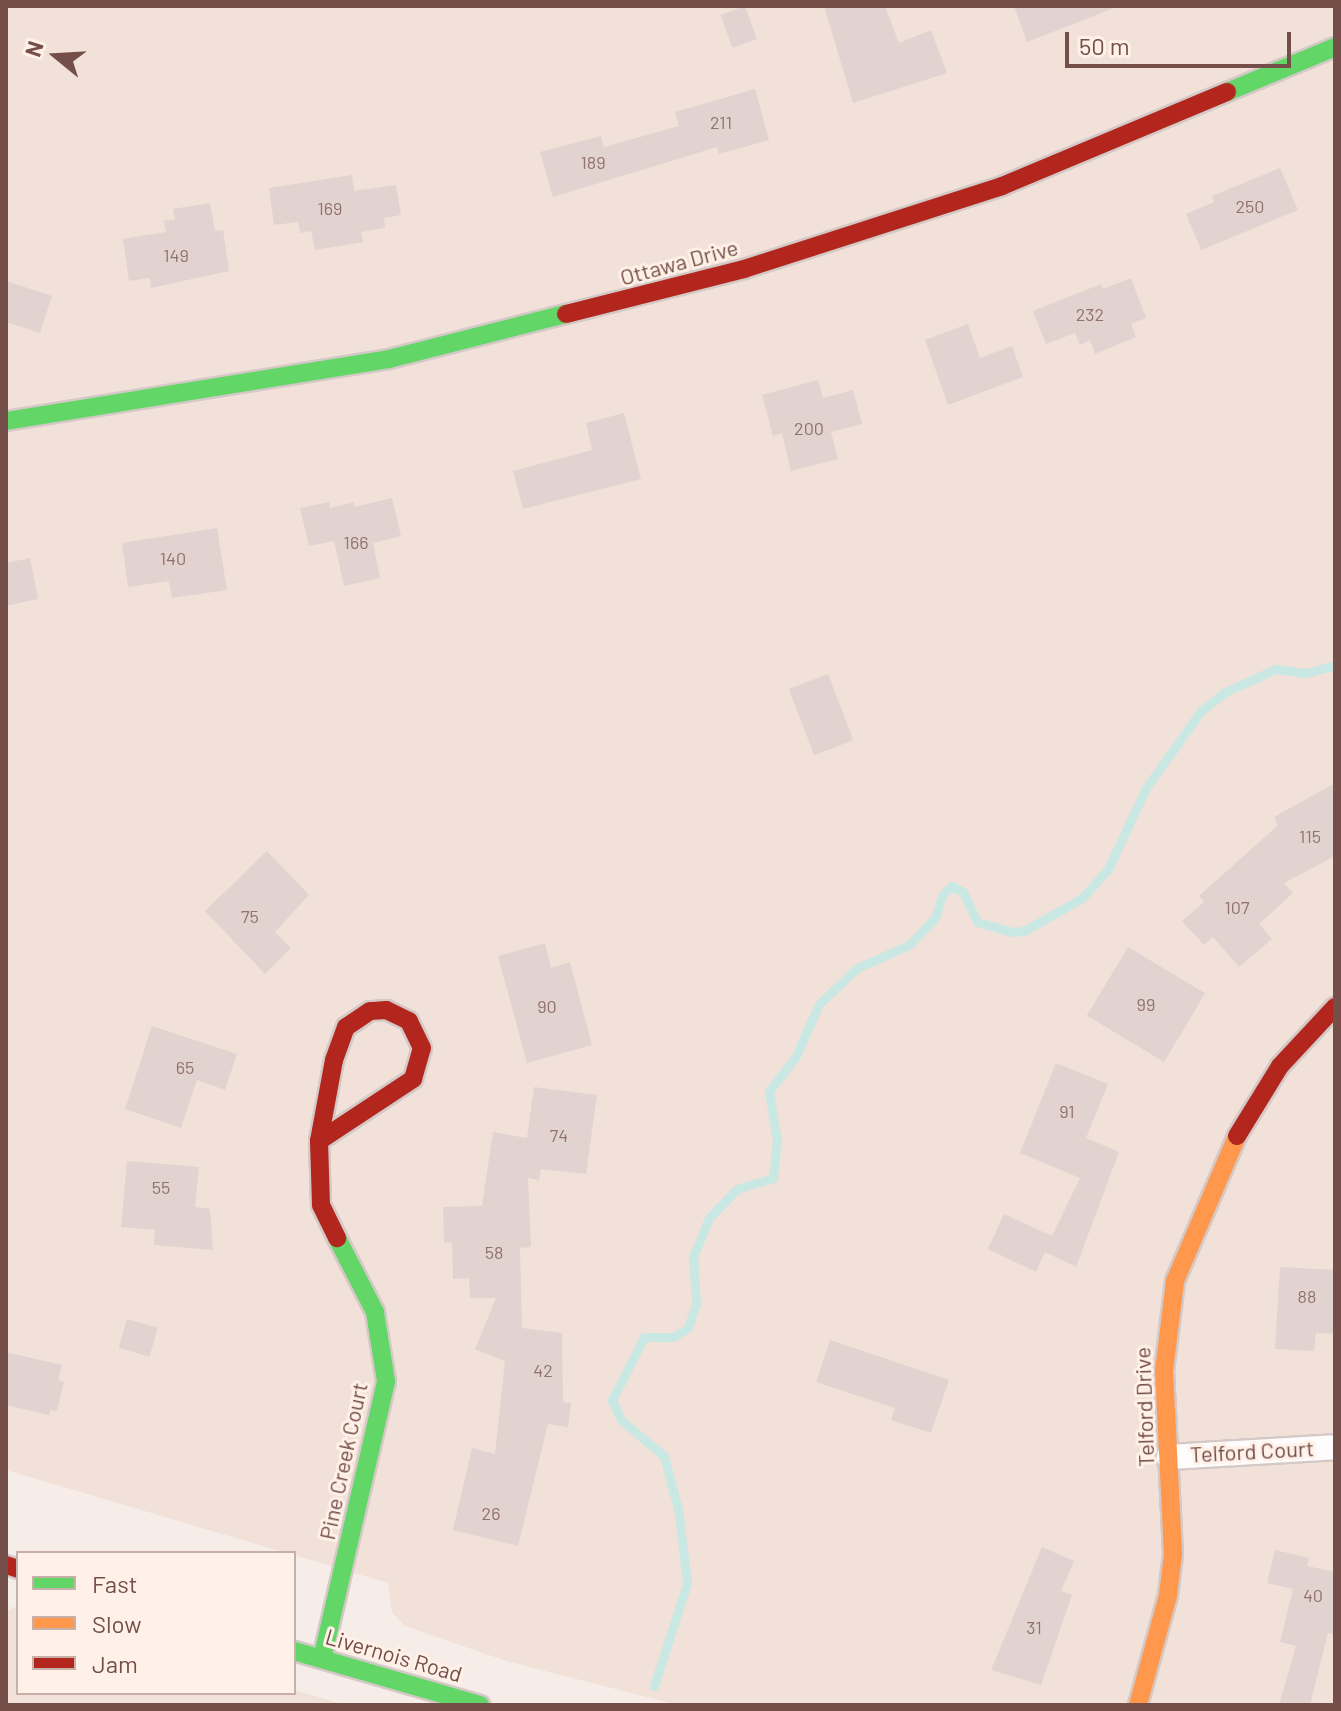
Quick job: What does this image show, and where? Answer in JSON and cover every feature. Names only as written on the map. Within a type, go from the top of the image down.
[{"type":"street","name":"Ottawa Drive","points":[[6,421],[389,359],[744,269],[1002,186],[1335,47]]},
{"type":"street","name":"Telford Drive","points":[[1138,1705],[1171,1568],[1167,1322],[1186,1250],[1258,1097],[1335,1007]]},
{"type":"street","name":"Pine Creek Court","points":[[319,1141],[413,1079],[422,1048],[409,1021],[399,1014],[370,1011],[346,1027],[334,1060],[319,1141],[321,1205],[375,1312],[386,1371],[382,1406],[322,1659]]},
{"type":"street","name":"Telford Court","points":[[1169,1457],[1335,1447]]},
{"type":"street","name":"Livernois Road","points":[[296,1652],[480,1705]]},
{"type":"shaded area","points":[[6,6],[1335,6],[1335,1705],[678,1705],[506,1661],[405,1626],[392,1612],[388,1583],[296,1556],[296,1551],[280,1551],[6,1470]]},
{"type":"shaded area","points":[[16,1608],[16,1695],[296,1695],[296,1691],[346,1705],[6,1705],[6,1613]]},
{"type":"building","points":[[745,6],[757,39],[733,48],[721,15]]},
{"type":"building","points":[[824,6],[885,6],[899,43],[931,30],[947,73],[853,103]]},
{"type":"building","points":[[1014,6],[1114,6],[1114,8],[1027,42]]},
{"type":"building","points":[[755,89],[769,140],[719,154],[717,147],[553,197],[540,152],[601,136],[604,147],[679,126],[675,112]]},
{"type":"building","points":[[1280,168],[1298,210],[1201,250],[1186,214],[1214,202],[1212,196]]},
{"type":"building","points":[[352,175],[354,191],[396,185],[401,215],[384,218],[385,228],[361,232],[363,242],[315,250],[311,231],[300,233],[298,222],[274,225],[269,188]]},
{"type":"building","points":[[210,203],[215,231],[223,230],[229,271],[151,288],[150,278],[129,281],[123,239],[166,232],[164,221],[175,219],[173,209]]},
{"type":"building","points":[[1131,278],[1146,318],[1131,324],[1136,337],[1095,354],[1090,340],[1080,345],[1075,333],[1046,344],[1033,311],[1101,284],[1103,289]]},
{"type":"building","points":[[6,281],[52,296],[40,333],[6,322]]},
{"type":"building","points":[[968,324],[980,358],[1012,346],[1023,377],[948,405],[925,340]]},
{"type":"building","points":[[818,380],[823,398],[853,390],[862,424],[831,432],[838,459],[791,471],[782,433],[773,436],[762,395]]},
{"type":"building","points":[[624,413],[641,479],[523,509],[513,471],[592,450],[586,423]]},
{"type":"building","points":[[392,498],[401,536],[373,543],[380,578],[344,586],[334,541],[309,546],[300,508],[329,502],[330,508],[354,502],[354,507]]},
{"type":"building","points":[[217,528],[227,590],[172,598],[169,581],[128,587],[122,543]]},
{"type":"building","points":[[30,558],[38,599],[6,606],[6,563]]},
{"type":"building","points":[[828,674],[853,740],[814,755],[789,689]]},
{"type":"building","points":[[1335,783],[1335,856],[1284,883],[1293,893],[1259,924],[1272,939],[1239,967],[1213,937],[1204,945],[1182,921],[1204,902],[1199,896],[1278,825],[1274,817]]},
{"type":"building","points":[[267,851],[309,895],[275,932],[291,948],[265,974],[205,911]]},
{"type":"building","points":[[545,943],[551,968],[570,962],[592,1045],[527,1063],[498,956]]},
{"type":"building","points":[[1128,947],[1205,993],[1164,1062],[1087,1016]]},
{"type":"building","points":[[152,1026],[237,1054],[225,1090],[197,1080],[181,1128],[125,1109]]},
{"type":"building","points":[[1056,1063],[1108,1084],[1086,1138],[1119,1152],[1076,1267],[1045,1252],[1036,1272],[988,1249],[1004,1214],[1052,1236],[1080,1178],[1020,1153]]},
{"type":"building","points":[[534,1087],[597,1095],[586,1174],[541,1169],[539,1180],[528,1178],[531,1247],[520,1248],[522,1328],[562,1333],[563,1402],[571,1403],[568,1427],[548,1424],[518,1546],[453,1530],[472,1448],[495,1454],[505,1361],[475,1349],[496,1298],[470,1298],[469,1278],[453,1279],[452,1242],[444,1243],[443,1207],[482,1206],[493,1132],[527,1138]]},
{"type":"building","points":[[127,1161],[199,1167],[195,1207],[210,1209],[213,1250],[154,1245],[155,1230],[121,1227]]},
{"type":"building","points":[[1280,1267],[1335,1270],[1335,1334],[1316,1333],[1314,1351],[1275,1349]]},
{"type":"building","points":[[127,1319],[158,1328],[149,1357],[119,1348]]},
{"type":"building","points":[[830,1340],[949,1380],[931,1433],[891,1420],[895,1408],[816,1382]]},
{"type":"building","points":[[6,1352],[62,1365],[58,1380],[64,1382],[57,1411],[50,1410],[49,1415],[6,1405]]},
{"type":"building","points":[[1042,1547],[1074,1561],[1061,1591],[1072,1595],[1041,1685],[991,1670]]},
{"type":"building","points":[[1275,1550],[1309,1558],[1307,1566],[1335,1572],[1335,1635],[1328,1633],[1310,1705],[1279,1705],[1296,1646],[1280,1642],[1293,1589],[1267,1583]]},
{"type":"waterway","points":[[654,1686],[687,1583],[678,1509],[664,1456],[621,1420],[612,1400],[644,1337],[673,1337],[688,1328],[696,1303],[693,1257],[709,1218],[737,1189],[773,1178],[777,1141],[769,1091],[796,1056],[819,1004],[857,968],[909,945],[935,918],[943,894],[952,886],[963,892],[977,922],[1011,932],[1024,931],[1082,898],[1108,869],[1146,788],[1201,711],[1225,692],[1276,669],[1306,673],[1335,665]]},
{"type":"traffic: fast","points":[[1227,92],[1335,47]]},
{"type":"traffic: fast","points":[[6,421],[389,359],[566,314]]},
{"type":"traffic: fast","points":[[322,1659],[386,1381],[375,1312],[337,1238]]},
{"type":"traffic: fast","points":[[296,1652],[480,1705]]},
{"type":"traffic: slow","points":[[1138,1705],[1168,1595],[1173,1554],[1164,1371],[1175,1281],[1237,1136]]},
{"type":"traffic: jam","points":[[566,314],[744,269],[1002,186],[1227,92]]},
{"type":"traffic: jam","points":[[1237,1136],[1280,1066],[1335,1007]]},
{"type":"traffic: jam","points":[[319,1141],[413,1079],[422,1048],[409,1021],[386,1010],[370,1011],[346,1027],[334,1060],[319,1141],[321,1205],[337,1238]]},
{"type":"traffic: jam","points":[[6,1565],[16,1568]]}]
